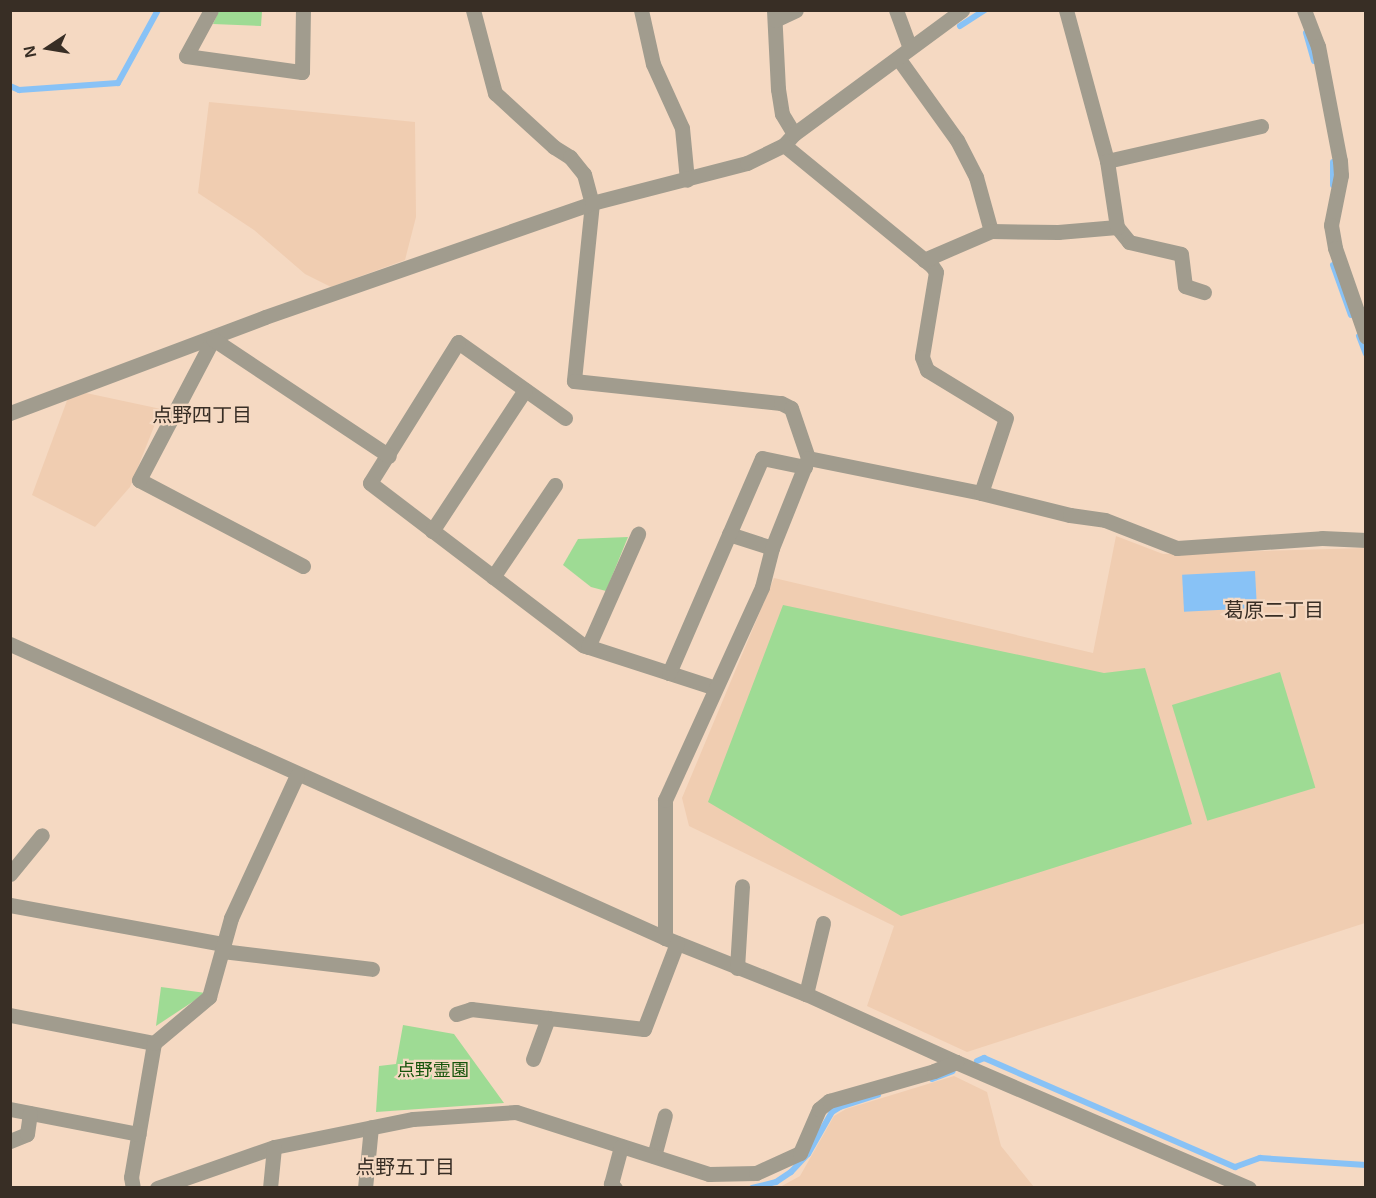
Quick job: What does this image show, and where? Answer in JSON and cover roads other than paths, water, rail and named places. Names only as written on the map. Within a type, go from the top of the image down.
[{"type":"street","points":[[211,10],[186,56],[302,72],[303,10]]},
{"type":"street","points":[[456,1014],[471,1009],[644,1029],[671,940],[665,800],[762,587],[772,548],[807,463],[794,415],[791,408],[782,403],[574,381],[592,203],[584,174],[570,157],[554,147],[495,93],[473,10]]},
{"type":"street","points":[[641,10],[653,64],[682,128],[687,180]]},
{"type":"street","points":[[796,10],[774,15],[778,89],[789,139],[936,272],[922,357],[927,370],[1006,418],[981,493]]},
{"type":"street","points":[[896,10],[910,48]]},
{"type":"street","points":[[10,413],[213,339],[265,317],[592,203],[747,163],[789,139],[962,10]]},
{"type":"street","points":[[1066,10],[1107,161],[1117,227],[1129,242],[1181,254],[1185,286],[1204,292]]},
{"type":"street","points":[[1304,10],[1318,46],[1340,161],[1341,175],[1331,225],[1335,249],[1365,337]]},
{"type":"street","points":[[898,58],[957,140],[976,177],[991,231]]},
{"type":"street","points":[[1107,161],[1261,126]]},
{"type":"street","points":[[924,260],[991,231],[1058,232],[1117,227]]},
{"type":"street","points":[[213,339],[389,456]]},
{"type":"street","points":[[213,339],[139,480],[303,566]]},
{"type":"street","points":[[565,418],[458,342],[389,456],[370,483],[588,647],[715,688]]},
{"type":"street","points":[[432,531],[525,390]]},
{"type":"street","points":[[669,673],[762,458],[807,463],[981,493],[1070,515],[1106,520],[1177,548],[1322,538],[1365,540]]},
{"type":"street","points":[[493,577],[555,485]]},
{"type":"street","points":[[588,647],[638,534]]},
{"type":"street","points":[[729,534],[772,548]]},
{"type":"street","points":[[10,644],[297,775],[671,940],[806,994],[956,1062],[1249,1188]]},
{"type":"street","points":[[133,1188],[131,1177],[154,1043],[209,997],[231,918],[297,775]]},
{"type":"street","points":[[10,874],[42,835]]},
{"type":"street","points":[[737,968],[742,886]]},
{"type":"street","points":[[10,905],[223,947],[372,969]]},
{"type":"street","points":[[806,994],[824,922]]},
{"type":"street","points":[[10,1015],[154,1043]]},
{"type":"street","points":[[533,1059],[548,1018]]},
{"type":"street","points":[[157,1188],[177,1184],[274,1147],[413,1119],[516,1112],[709,1174],[756,1173],[800,1152],[819,1109],[829,1101],[934,1071],[956,1062]]},
{"type":"street","points":[[10,1109],[139,1134]]},
{"type":"street","points":[[10,1141],[27,1134],[30,1113]]},
{"type":"street","points":[[654,1156],[665,1115]]},
{"type":"street","points":[[365,1188],[371,1127]]},
{"type":"street","points":[[615,1188],[611,1184],[621,1146]]},
{"type":"street","points":[[270,1188],[274,1147]]},
{"type":"water","points":[[1255,571],[1257,608],[1184,612],[1182,575]]},
{"type":"waterway","points":[[10,86],[19,90],[118,83],[158,10]]},
{"type":"waterway","points":[[960,26],[985,10]]},
{"type":"waterway","points":[[1306,33],[1314,61]]},
{"type":"waterway","points":[[1333,162],[1333,185]]},
{"type":"waterway","points":[[1333,265],[1351,315]]},
{"type":"waterway","points":[[1359,336],[1366,354]]},
{"type":"waterway","points":[[977,1061],[984,1058],[1235,1167],[1260,1158],[1366,1165]]},
{"type":"waterway","points":[[932,1079],[953,1071]]},
{"type":"waterway","points":[[752,1188],[776,1182],[791,1172],[808,1154],[832,1112],[840,1107],[878,1095]]},
{"type":"district","name":"点野四丁目","points":[[202,415]]},
{"type":"district","name":"葛原二丁目","points":[[1274,610]]},
{"type":"district","name":"点野五丁目","points":[[405,1167]]},
{"type":"park label","name":"点野霊園","points":[[433,1070]]}]
